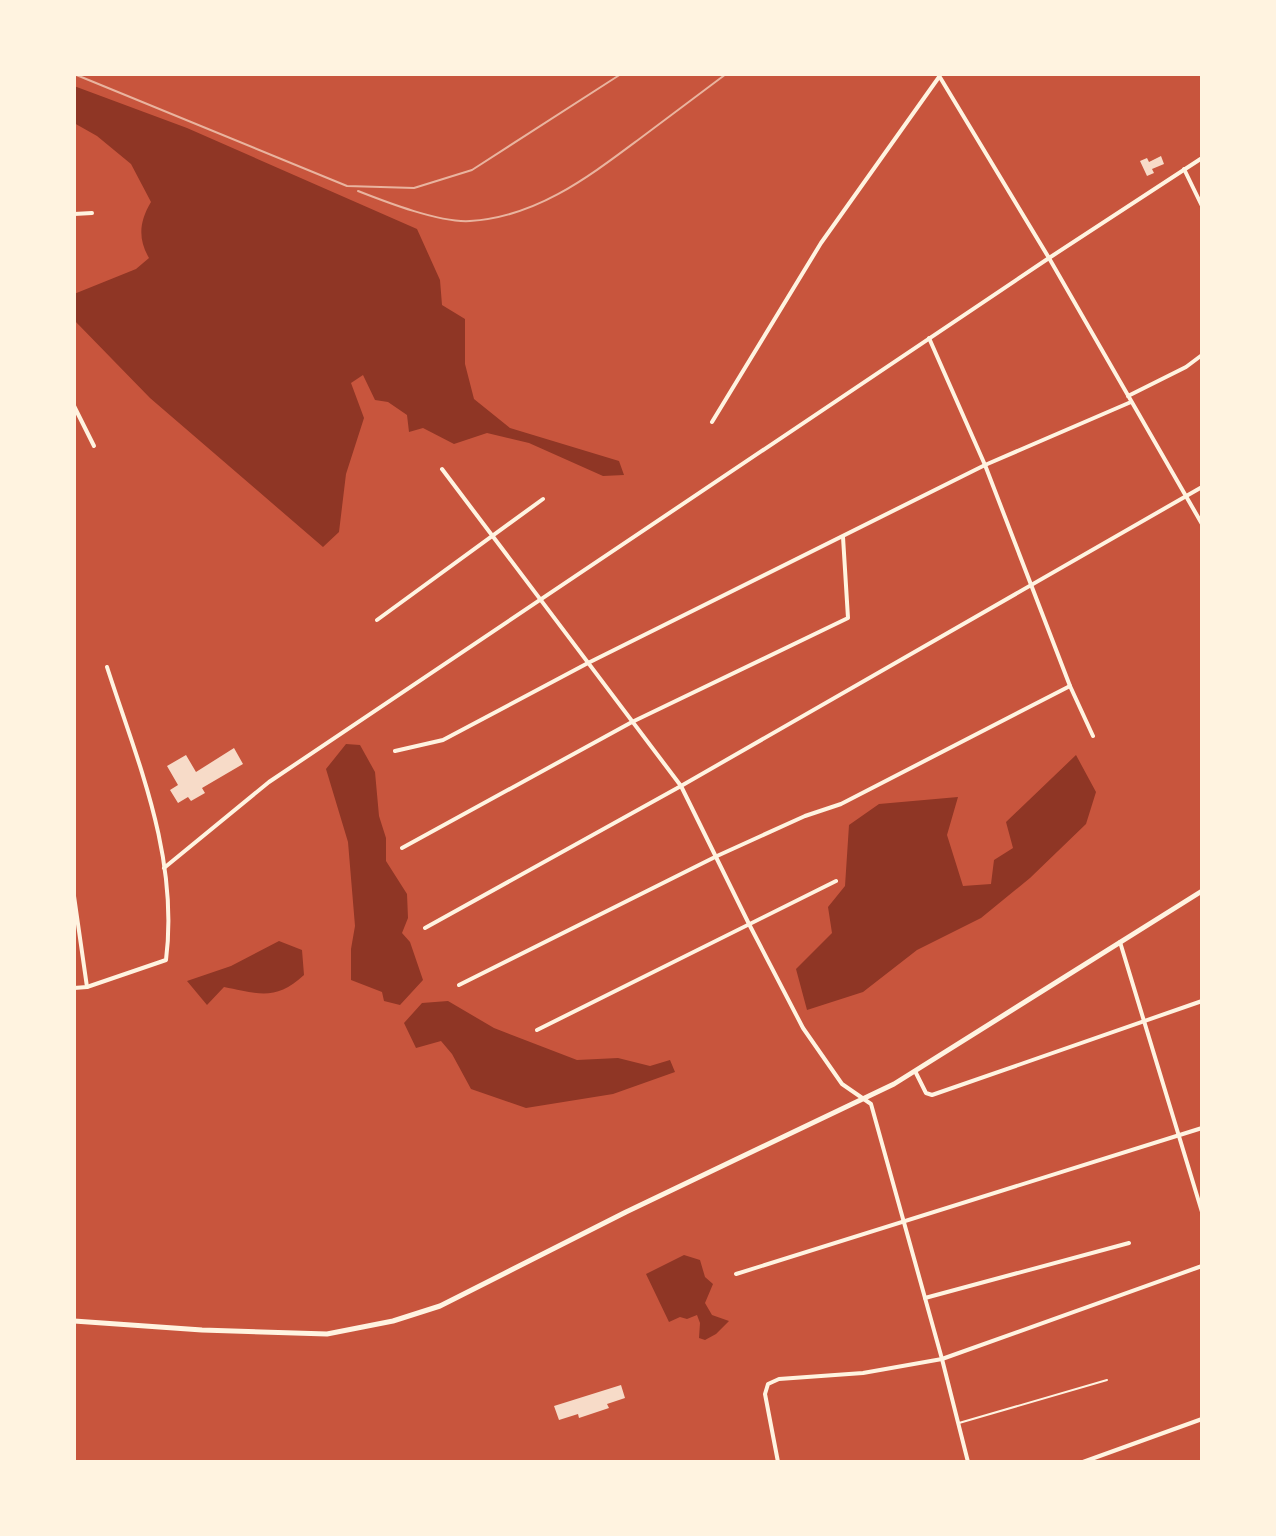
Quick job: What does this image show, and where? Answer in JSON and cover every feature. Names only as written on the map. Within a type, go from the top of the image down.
[{"type":"street","points":[[712,422],[821,243],[939,75],[1049,258],[1202,524]]},
{"type":"street","points":[[164,868],[269,782],[1202,158]]},
{"type":"street","points":[[1184,169],[1202,206]]},
{"type":"street","points":[[74,214],[92,213]]},
{"type":"street","points":[[929,338],[985,465],[1070,686],[1093,736]]},
{"type":"street","points":[[395,751],[443,740],[588,663],[985,465],[1130,399],[1202,355]]},
{"type":"street","points":[[74,406],[94,446]]},
{"type":"street","points":[[442,469],[681,786],[803,1028],[842,1084],[866,1099],[876,1113],[968,1462]]},
{"type":"street","points":[[425,928],[681,786],[1202,487]]},
{"type":"street","points":[[377,620],[543,499]]},
{"type":"street","points":[[402,848],[632,722],[848,618],[843,537]]},
{"type":"street","points":[[74,988],[87,987],[166,960],[170,927],[157,820],[107,667]]},
{"type":"street","points":[[459,985],[717,856],[805,816],[841,804],[1070,686]]},
{"type":"street","points":[[537,1030],[836,881]]},
{"type":"street","points":[[74,1321],[202,1330],[327,1334],[393,1321],[440,1306],[626,1212],[866,1099],[1202,891]]},
{"type":"street","points":[[74,896],[87,987]]},
{"type":"street","points":[[1120,942],[1202,1212]]},
{"type":"street","points":[[915,1071],[926,1093],[932,1095],[1202,1001]]},
{"type":"street","points":[[736,1274],[1202,1128]]},
{"type":"street","points":[[925,1298],[1129,1243]]},
{"type":"street","points":[[778,1462],[765,1394],[768,1384],[779,1379],[863,1373],[942,1359],[1202,1266]]},
{"type":"street","points":[[1083,1462],[1202,1419]]},
{"type":"lane","points":[[958,1423],[1107,1380]]},
{"type":"shaded area","points":[[74,86],[187,128],[417,229],[440,280],[442,305],[465,319],[465,364],[474,399],[510,428],[619,461],[624,475],[603,476],[529,443],[487,433],[454,444],[423,428],[409,432],[407,415],[388,402],[375,400],[363,375],[351,383],[364,418],[346,474],[339,532],[323,547],[150,398],[74,320],[74,294],[136,269],[149,258],[141,230],[151,202],[131,164],[97,136],[74,123]]},
{"type":"shaded area","points":[[346,744],[360,745],[375,772],[379,816],[386,838],[386,861],[407,894],[408,918],[402,933],[410,942],[423,980],[400,1005],[384,1001],[382,992],[351,980],[355,926],[348,842],[326,769]]},
{"type":"shaded area","points":[[1076,755],[1096,792],[1086,824],[1030,878],[981,918],[917,950],[863,992],[807,1010],[796,969],[832,933],[828,907],[845,886],[849,825],[879,804],[958,797],[947,835],[963,886],[991,884],[994,860],[1013,848],[1006,822]]},
{"type":"shaded area","points":[[279,941],[302,950],[304,975],[285,989],[257,993],[224,987],[207,1005],[187,981],[231,966]]},
{"type":"shaded area","points":[[448,1001],[494,1028],[577,1060],[618,1058],[650,1066],[670,1060],[675,1072],[613,1094],[526,1108],[471,1089],[452,1054],[441,1041],[416,1048],[404,1023],[422,1003]]},
{"type":"shaded area","points":[[684,1255],[700,1260],[705,1277],[713,1284],[705,1303],[712,1315],[729,1321],[705,1340],[699,1338],[697,1315],[669,1322],[646,1274]]},
{"type":"building","points":[[1161,156],[1164,164],[1152,169],[1154,173],[1147,176],[1140,161],[1147,158],[1149,162]]},
{"type":"building","points":[[234,748],[243,764],[202,788],[205,793],[191,801],[188,797],[178,803],[170,790],[178,785],[167,766],[186,755],[196,772]]},
{"type":"building","points":[[621,1385],[625,1398],[607,1404],[609,1408],[579,1418],[578,1414],[559,1420],[554,1406]]},
{"type":"railway","points":[[74,74],[347,186],[414,188],[472,170],[621,74]]},
{"type":"railway","points":[[358,191],[413,211],[458,221],[494,218],[517,212],[539,204],[580,181],[726,74]]}]
